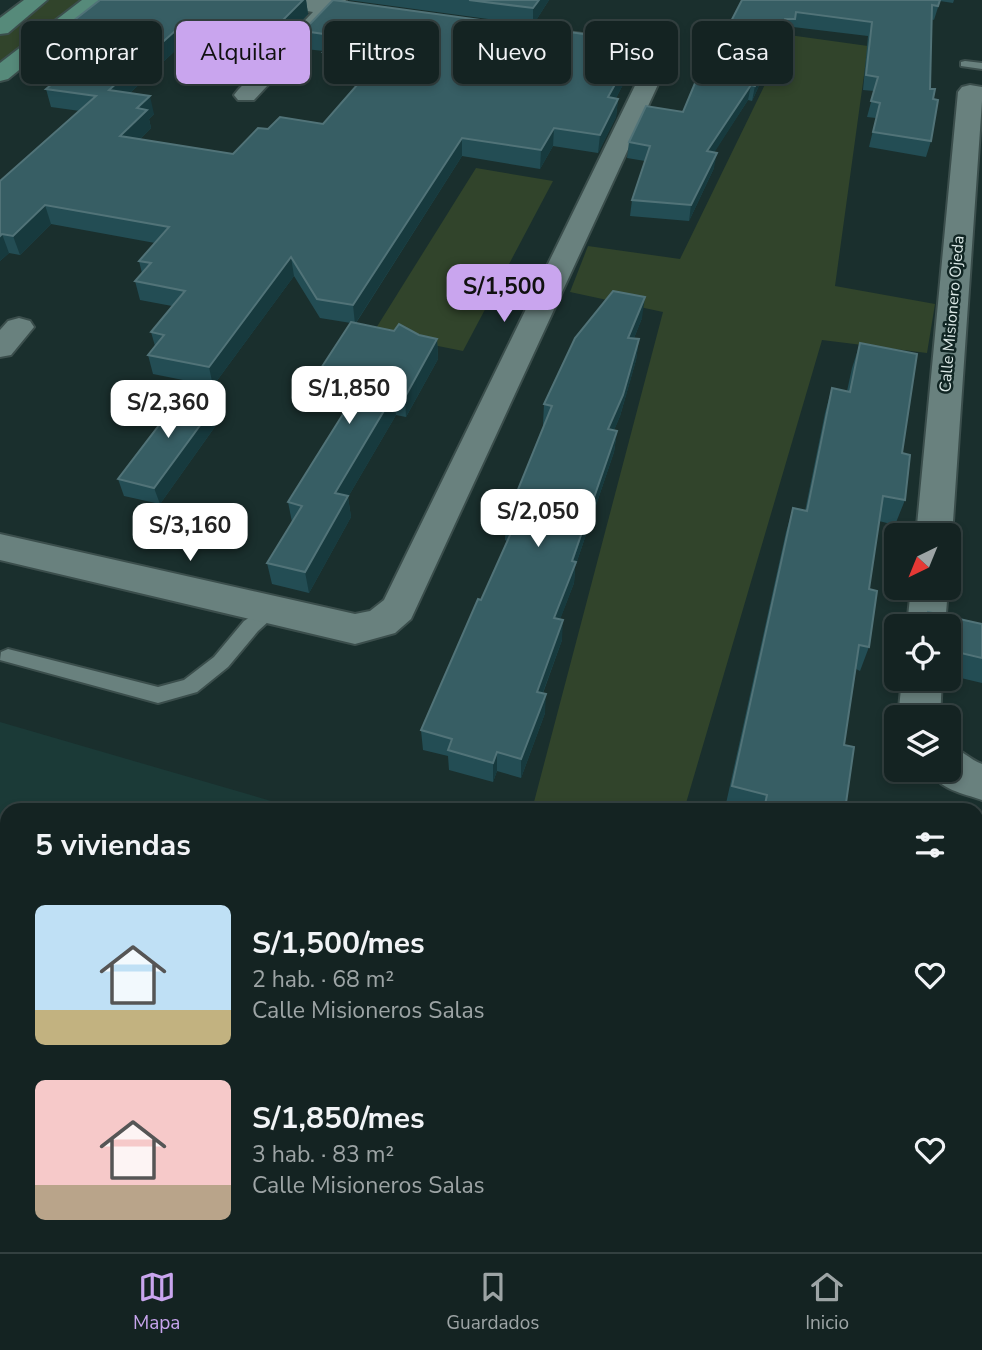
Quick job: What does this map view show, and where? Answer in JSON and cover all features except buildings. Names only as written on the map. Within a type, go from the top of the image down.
[{"type":"main road","points":[[0,28],[37,0]]},
{"type":"main road","points":[[0,74],[95,0]]},
{"type":"street","points":[[273,0],[333,4],[398,17]]},
{"type":"street","points":[[246,95],[333,4]]},
{"type":"street","points":[[0,547],[355,629],[381,623],[398,609],[662,52],[571,40]]},
{"type":"street","name":"Calle Misionero Ojeda","points":[[935,523],[975,79]]},
{"type":"street","points":[[961,774],[982,782]]},
{"type":"lane","points":[[8,657],[158,695],[190,686],[221,662],[251,626],[270,611]]},
{"type":"shaded area","points":[[0,722],[278,803],[0,803]]},
{"type":"green space","points":[[38,0],[95,0],[68,21],[21,21],[21,58],[0,74],[0,28]]},
{"type":"green space","points":[[793,36],[868,46],[835,286],[935,304],[927,353],[822,340],[686,803],[534,802],[663,312],[570,292],[588,246],[680,259],[765,84],[793,84]]},
{"type":"green space","points":[[476,168],[553,181],[463,351],[373,333]]}]
